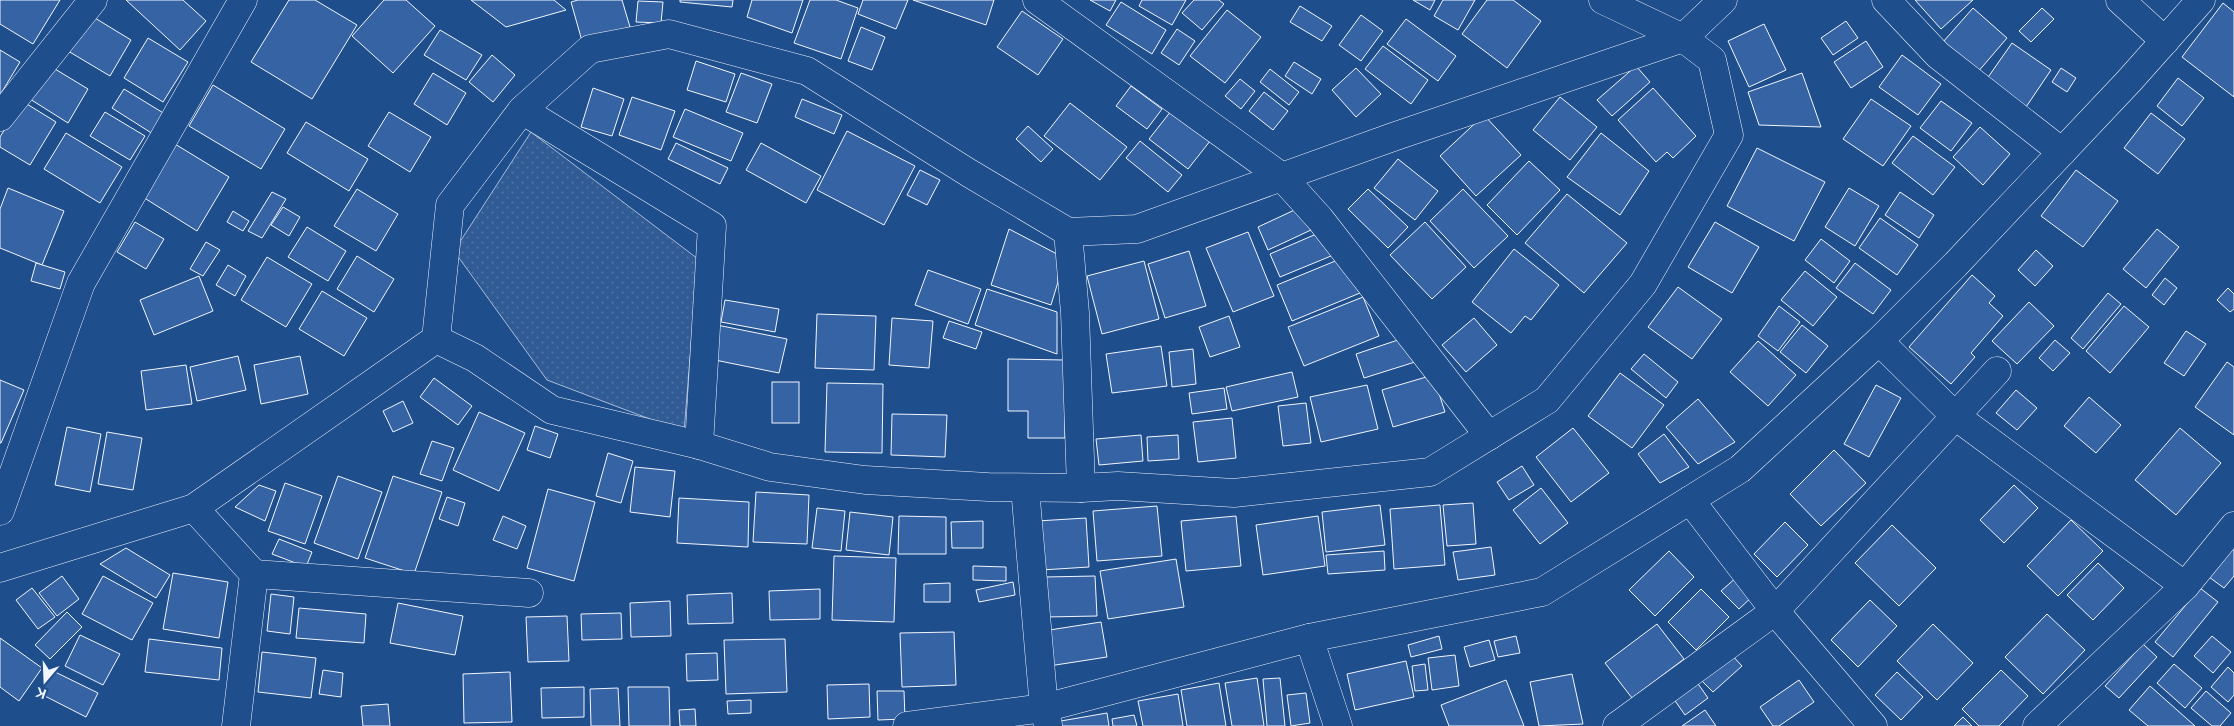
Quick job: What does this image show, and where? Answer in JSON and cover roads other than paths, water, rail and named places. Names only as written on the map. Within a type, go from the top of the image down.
[{"type":"street","points":[[0,117],[93,0]]},
{"type":"street","points":[[0,511],[81,283],[243,0]]},
{"type":"street","points":[[1037,0],[1282,177],[1320,219],[1489,436]]},
{"type":"street","points":[[436,339],[474,358],[552,410],[699,445],[770,467],[865,480],[1025,488],[1118,486],[1234,493],[1430,472],[1547,400],[1643,284],[1729,135],[1712,60],[1683,38],[1603,0]]},
{"type":"street","points":[[0,568],[194,508],[436,339],[450,204],[522,110],[590,49],[670,34],[807,71],[969,173],[1068,232],[1137,229],[1683,38],[1723,0]]},
{"type":"street","points":[[1886,0],[1938,56],[2062,152]]},
{"type":"street","points":[[2120,0],[2165,40]]},
{"type":"street","points":[[908,726],[1046,717],[1309,638],[1542,592],[1740,469],[1879,341],[2062,152],[2201,0]]},
{"type":"street","points":[[522,110],[712,226],[699,445]]},
{"type":"street","points":[[1068,232],[1075,313],[1082,488]]},
{"type":"street","points":[[1879,341],[1954,416],[2185,586]]},
{"type":"street","points":[[1618,726],[1775,611],[1997,371]]},
{"type":"street","points":[[1025,488],[1046,717]]},
{"type":"street","points":[[1690,500],[1775,611],[1874,726]]},
{"type":"street","points":[[194,508],[254,574],[529,593]]},
{"type":"street","points":[[2037,726],[2185,586],[2234,526]]},
{"type":"street","points":[[236,726],[254,574]]},
{"type":"street","points":[[1309,638],[1338,726]]}]
